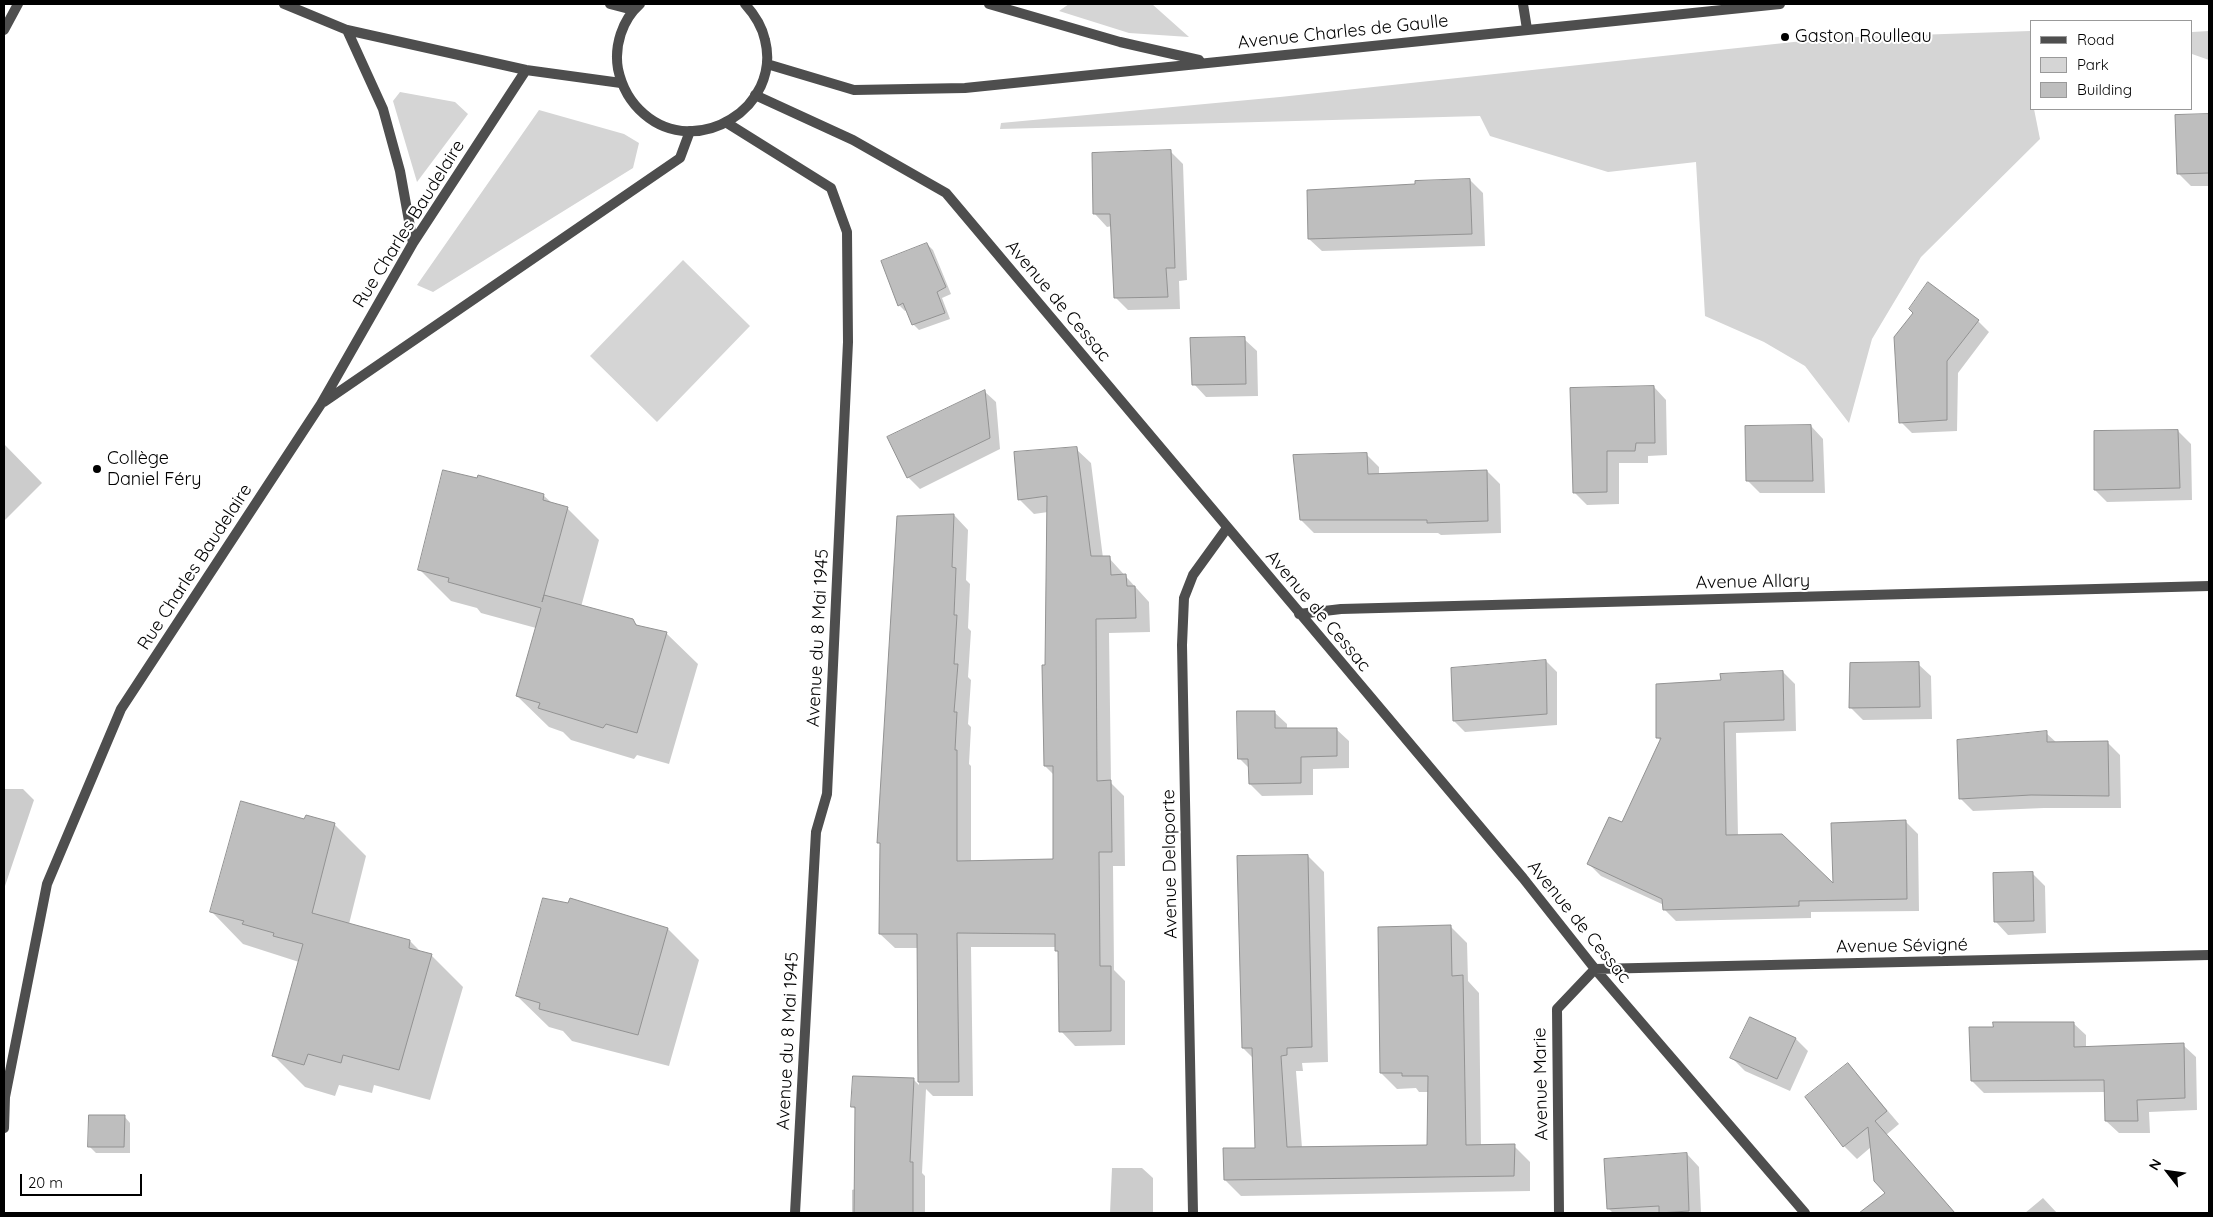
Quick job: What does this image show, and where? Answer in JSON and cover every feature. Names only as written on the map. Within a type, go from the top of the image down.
[{"type":"street","points":[[4,30],[18,4]]},
{"type":"street","points":[[284,4],[347,30],[526,70],[621,83]]},
{"type":"street","points":[[610,4],[636,7],[620,32],[616,57],[621,83],[634,105],[653,122],[677,130],[690,131],[703,131],[727,123],[747,107],[760,87],[767,64],[766,40],[756,18],[745,4]]},
{"type":"street","name":"Avenue Charles de Gaulle","points":[[989,4],[1120,42],[1207,62]]},
{"type":"street","points":[[1524,4],[1527,29]]},
{"type":"street","name":"Avenue Charles de Gaulle","points":[[767,64],[854,90],[964,88],[1780,4]]},
{"type":"street","points":[[347,30],[383,109],[400,171],[413,243]]},
{"type":"street","name":"Rue Charles Baudelaire","points":[[4,1128],[5,1097],[47,884],[122,709],[321,404],[413,243],[526,70]]},
{"type":"street","name":"Avenue de Cessac","points":[[755,95],[853,140],[946,193],[1523,878],[1595,969],[1805,1213]]},
{"type":"street","name":"Avenue du 8 Mai 1945","points":[[727,123],[831,188],[847,232],[848,342],[827,794],[816,832],[795,1213]]},
{"type":"street","points":[[321,404],[680,158],[690,131]]},
{"type":"street","name":"Avenue Delaporte","points":[[1193,1213],[1182,655],[1184,598],[1193,574],[1227,528]]},
{"type":"street","name":"Avenue Allary","points":[[1299,614],[1341,609],[2209,586]]},
{"type":"street","name":"Avenue Sévigné","points":[[1595,969],[2209,955]]},
{"type":"street","name":"Avenue Marie","points":[[1559,1213],[1557,1009],[1595,969]]},
{"type":"green space","points":[[1069,4],[1152,4],[1189,37],[1129,33],[1059,11]]},
{"type":"green space","points":[[2030,31],[2030,110],[2034,110],[2040,139],[1921,257],[1872,339],[1849,423],[1805,366],[1764,342],[1705,316],[1696,162],[1608,172],[1490,136],[1480,116],[1000,129],[1001,123],[1280,97],[1831,38]]},
{"type":"green space","points":[[2209,31],[2209,60],[2193,54],[2193,32]]},
{"type":"green space","points":[[400,92],[455,102],[468,114],[417,182],[393,101]]},
{"type":"green space","points":[[539,110],[624,134],[639,143],[633,168],[433,292],[417,285]]},
{"type":"green space","points":[[683,260],[750,326],[657,422],[590,356]]},
{"type":"building","points":[[2209,114],[2209,173],[2177,174],[2175,115]]},
{"type":"building","points":[[1171,150],[1175,268],[1166,268],[1168,297],[1114,298],[1110,214],[1093,214],[1092,153]]},
{"type":"building","points":[[1470,179],[1472,234],[1308,239],[1307,190],[1415,184],[1415,181]]},
{"type":"building","points":[[927,243],[946,287],[937,292],[945,313],[912,325],[903,303],[898,306],[881,261]]},
{"type":"building","points":[[1928,282],[1979,320],[1947,361],[1947,420],[1899,423],[1894,337],[1913,313],[1909,309]]},
{"type":"building","points":[[1245,337],[1246,384],[1192,385],[1190,338]]},
{"type":"building","points":[[1654,386],[1655,443],[1636,443],[1635,451],[1607,451],[1607,492],[1573,493],[1570,388]]},
{"type":"building","points":[[985,390],[990,438],[907,478],[887,437]]},
{"type":"building","points":[[1811,425],[1813,481],[1746,481],[1745,426]]},
{"type":"building","points":[[2178,430],[2180,488],[2094,490],[2094,431]]},
{"type":"building","points":[[1077,447],[1091,556],[1110,556],[1111,575],[1126,574],[1127,586],[1135,586],[1136,618],[1096,619],[1097,781],[1111,780],[1112,852],[1099,852],[1100,966],[1111,966],[1111,1031],[1059,1032],[1058,951],[1055,951],[1055,934],[957,933],[959,1082],[918,1082],[917,934],[879,934],[880,843],[877,843],[897,516],[954,514],[952,567],[956,568],[954,615],[957,615],[954,664],[958,664],[954,712],[957,712],[955,750],[957,750],[957,861],[1053,859],[1053,766],[1044,766],[1042,665],[1045,665],[1047,496],[1018,500],[1014,452]]},
{"type":"building","points":[[1367,453],[1368,474],[1487,470],[1488,521],[1427,523],[1427,520],[1300,520],[1293,455]]},
{"type":"building","points":[[443,470],[477,478],[478,475],[544,494],[543,500],[568,507],[542,602],[544,595],[633,619],[636,625],[667,632],[637,733],[606,724],[603,728],[538,708],[540,703],[516,696],[541,608],[448,582],[449,578],[418,570]]},
{"type":"building","points":[[1546,660],[1547,714],[1453,721],[1451,668]]},
{"type":"building","points":[[1919,662],[1920,707],[1849,708],[1850,663]]},
{"type":"building","points":[[1783,671],[1784,720],[1724,722],[1726,835],[1782,834],[1833,883],[1831,823],[1906,820],[1907,899],[1799,901],[1799,906],[1663,910],[1662,899],[1587,864],[1609,817],[1622,822],[1661,738],[1656,738],[1656,684],[1721,680],[1720,674]]},
{"type":"building","points":[[1237,711],[1275,711],[1275,728],[1337,728],[1337,756],[1301,757],[1301,783],[1249,784],[1248,759],[1238,759]]},
{"type":"building","points":[[2047,731],[2047,742],[2108,741],[2109,796],[2031,795],[1959,799],[1957,740]]},
{"type":"building","points":[[241,801],[304,819],[306,815],[335,823],[312,913],[410,940],[409,948],[432,954],[399,1070],[343,1055],[341,1063],[308,1054],[304,1065],[272,1056],[303,944],[273,936],[274,933],[242,924],[244,921],[210,912]]},
{"type":"building","points":[[1308,855],[1312,1047],[1287,1048],[1287,1055],[1281,1056],[1287,1147],[1427,1145],[1428,1076],[1402,1076],[1402,1073],[1380,1073],[1378,927],[1451,925],[1452,976],[1463,975],[1466,1145],[1515,1144],[1514,1176],[1224,1180],[1223,1148],[1255,1148],[1252,1048],[1242,1048],[1237,856]]},
{"type":"building","points":[[2033,872],[2034,921],[1994,922],[1993,873]]},
{"type":"building","points":[[543,898],[568,903],[570,898],[668,928],[638,1035],[539,1009],[540,1003],[516,996]]},
{"type":"building","points":[[1750,1017],[1796,1038],[1777,1079],[1730,1058]]},
{"type":"building","points":[[1993,1022],[2074,1022],[2074,1047],[2184,1043],[2185,1098],[2137,1100],[2138,1121],[2105,1121],[2104,1080],[1971,1081],[1969,1027],[1993,1027]]},
{"type":"building","points":[[1848,1063],[1887,1111],[1875,1121],[1955,1213],[1859,1213],[1885,1193],[1874,1181],[1868,1127],[1843,1147],[1805,1097]]},
{"type":"building","points":[[853,1076],[914,1078],[910,1162],[913,1162],[913,1213],[854,1213],[855,1107],[851,1107]]},
{"type":"building","points":[[89,1115],[125,1115],[124,1147],[88,1147]]},
{"type":"building","points":[[1687,1153],[1689,1211],[1659,1213],[1659,1206],[1607,1209],[1604,1159]]},
{"type":"place","name":"Gaston Roulleau","points":[[1785,37]]},
{"type":"place","name":"Collège Daniel Féry","points":[[97,469]]}]
